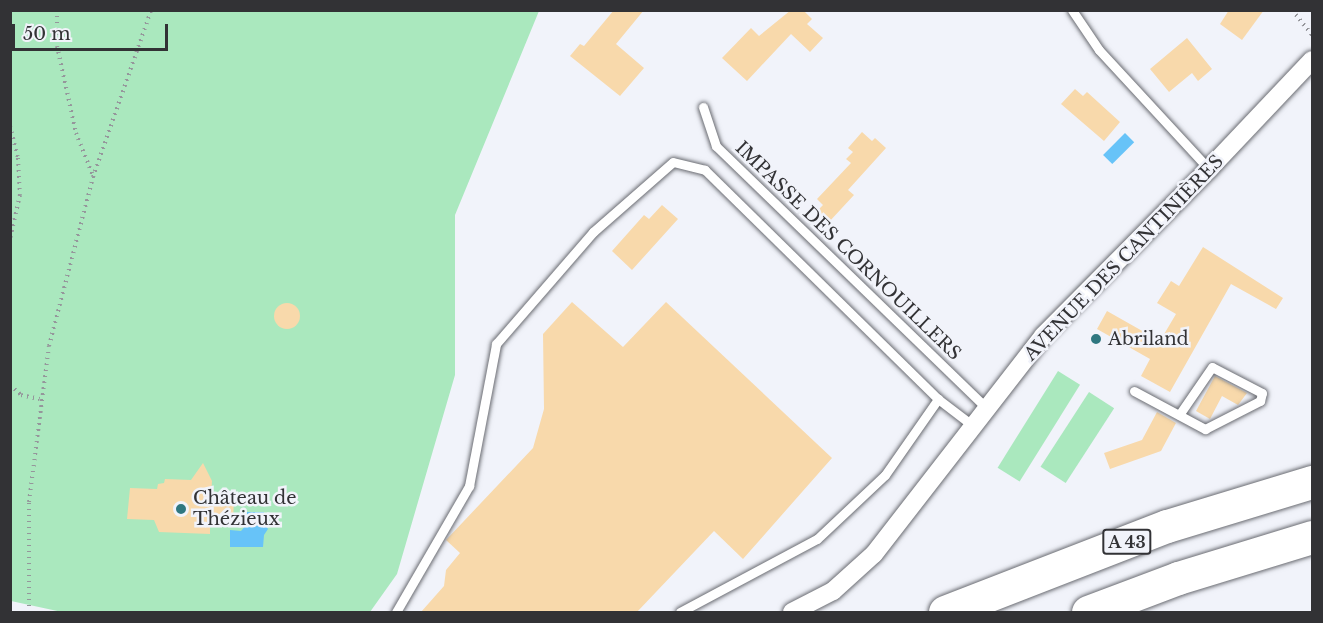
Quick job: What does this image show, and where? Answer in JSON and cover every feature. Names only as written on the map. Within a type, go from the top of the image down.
[{"type":"highway","name":"A 43","points":[[945,612],[1167,526],[1312,482]]},
{"type":"highway","points":[[1088,612],[1178,578],[1312,537]]},
{"type":"street","name":"AVENUE DES CANTINIÈRES","points":[[792,612],[833,591],[874,554],[1043,336],[1209,169],[1312,60]]},
{"type":"lane","points":[[1072,10],[1099,50],[1209,169]]},
{"type":"lane","name":"IMPASSE DES CORNOUILLERS","points":[[703,107],[716,146],[987,408]]},
{"type":"lane","points":[[396,612],[469,486],[496,344],[593,232],[673,162],[705,170],[938,399],[972,425]]},
{"type":"lane","points":[[1134,391],[1179,416],[1205,429],[1260,401],[1262,393],[1212,367],[1179,416]]},
{"type":"lane","points":[[680,612],[817,539],[885,475],[938,399]]},
{"type":"path","points":[[57,10],[57,46],[76,133],[93,177]]},
{"type":"path","points":[[29,612],[29,502],[40,399],[60,295],[93,177],[151,10]]},
{"type":"path","points":[[1292,10],[1312,35]]},
{"type":"path","points":[[10,126],[18,158],[20,195],[10,239]]},
{"type":"path","points":[[10,385],[21,394],[40,399]]},
{"type":"green space","points":[[11,11],[539,11],[455,215],[455,375],[397,574],[370,612],[62,612],[11,601]]},
{"type":"green space","points":[[1058,371],[1080,385],[1020,481],[998,468]]},
{"type":"green space","points":[[1089,392],[1114,408],[1066,483],[1041,467]]},
{"type":"water","points":[[1125,133],[1134,142],[1112,164],[1103,155]]},
{"type":"water","points":[[247,512],[264,512],[264,523],[268,529],[264,535],[263,547],[230,547],[230,530],[241,531],[247,524]]},
{"type":"building","points":[[614,10],[644,10],[616,44],[644,68],[620,96],[570,56],[580,44],[584,46]]},
{"type":"building","points":[[791,10],[803,10],[812,19],[807,24],[823,38],[810,52],[791,34],[747,81],[722,58],[751,28],[759,36]]},
{"type":"building","points":[[1229,10],[1264,10],[1242,40],[1220,24]]},
{"type":"building","points":[[1187,38],[1212,69],[1198,81],[1192,73],[1169,92],[1150,69]]},
{"type":"building","points":[[1075,89],[1083,96],[1087,92],[1120,122],[1104,141],[1061,104]]},
{"type":"building","points":[[862,132],[872,141],[875,138],[886,148],[848,190],[854,195],[829,222],[818,210],[823,205],[817,199],[851,163],[846,159],[853,152],[848,148]]},
{"type":"building","points":[[662,205],[678,219],[632,270],[612,251],[644,215],[649,219]]},
{"type":"building","points":[[1203,247],[1283,298],[1276,309],[1231,284],[1170,392],[1141,376],[1150,359],[1097,329],[1107,311],[1160,341],[1176,314],[1157,303],[1171,281],[1179,286]]},
{"type":"building","points":[[572,302],[623,347],[666,302],[832,458],[743,559],[714,531],[637,612],[421,612],[444,586],[446,570],[460,553],[446,540],[533,448],[544,409],[543,334]]},
{"type":"building","points":[[287,303],[296,307],[300,316],[296,325],[287,329],[278,325],[274,316],[278,307]]},
{"type":"building","points":[[1215,376],[1247,393],[1238,405],[1222,396],[1210,419],[1196,411]]},
{"type":"building","points":[[1157,412],[1176,423],[1161,451],[1110,469],[1104,453],[1142,440]]},
{"type":"building","name":"Château de Thézieux","points":[[203,463],[212,481],[211,498],[234,499],[233,522],[210,521],[210,534],[159,532],[154,520],[127,519],[130,488],[157,489],[158,484],[164,483],[165,479],[191,480]]},
{"type":"place","name":"Abriland","points":[[1096,339]]},
{"type":"place","name":"Château de Thézieux","points":[[181,509]]}]
